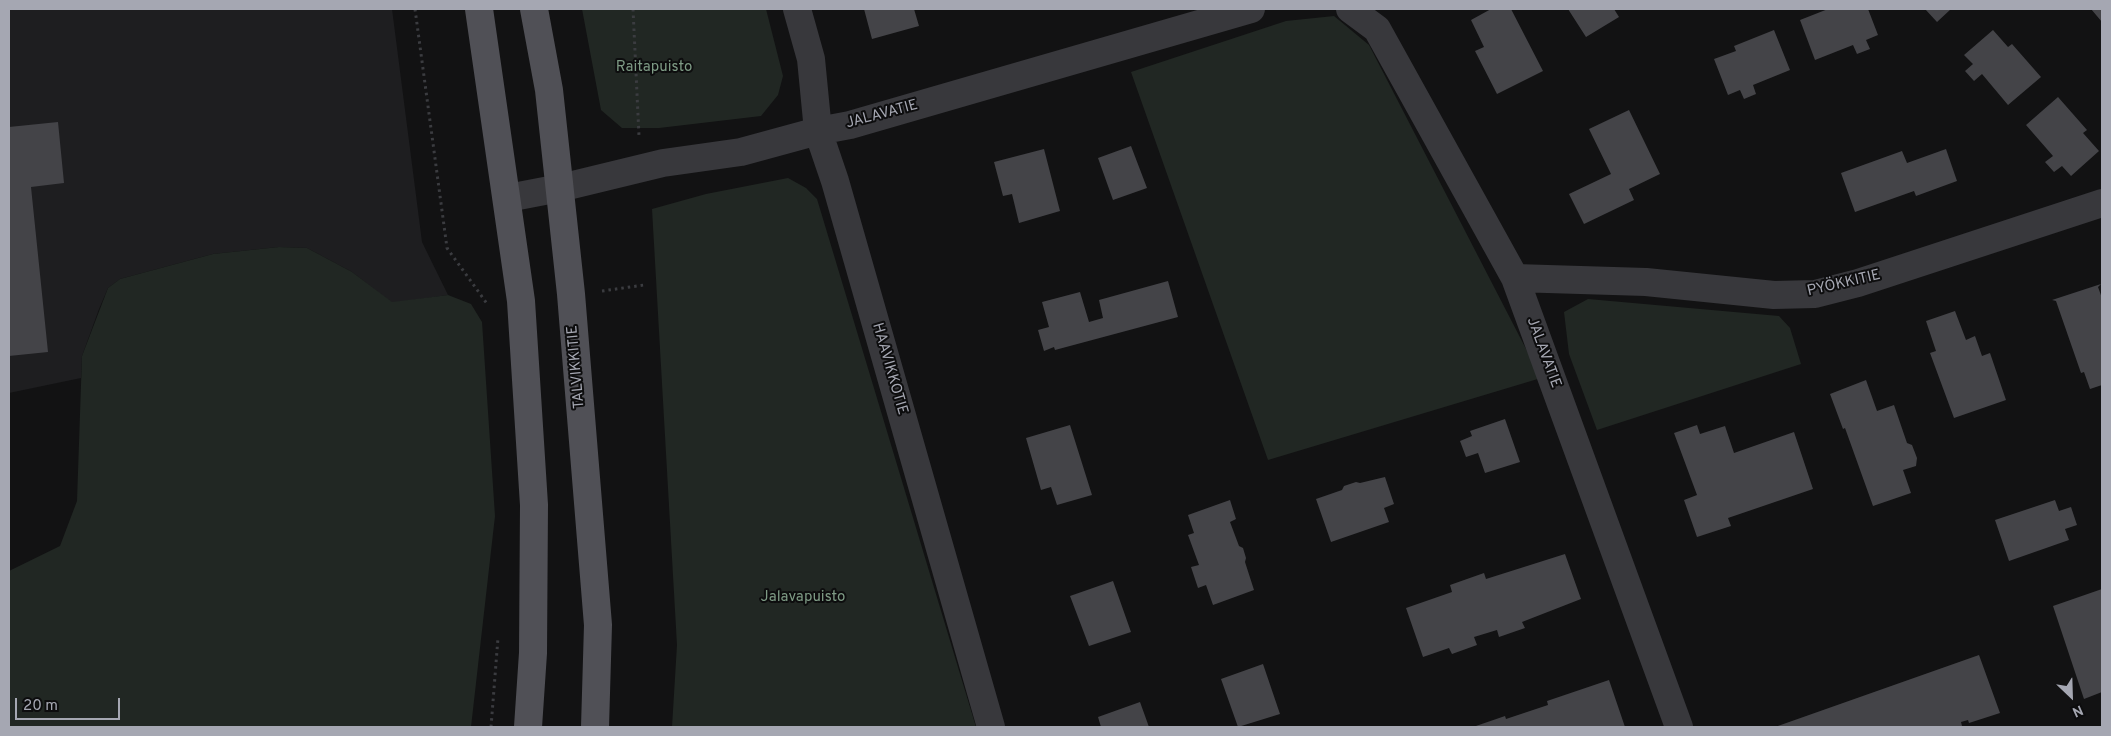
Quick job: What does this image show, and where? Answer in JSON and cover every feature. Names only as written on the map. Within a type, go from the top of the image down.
[{"type":"main road","points":[[479,9],[508,198],[521,300],[534,505],[533,653],[528,727]]},
{"type":"main road","name":"TALVIKKITIE","points":[[534,9],[549,90],[560,188],[598,625],[595,727]]},
{"type":"street","name":"HAAVIKKOTIE","points":[[797,9],[811,59],[818,131],[835,181],[991,727]]},
{"type":"street","name":"JALAVATIE","points":[[508,198],[560,188],[663,163],[741,152],[818,131],[850,125],[1251,9]]},
{"type":"street","name":"JALAVATIE","points":[[1350,9],[1377,29],[1515,278],[1679,727]]},
{"type":"street","name":"PYÖKKITIE","points":[[1515,278],[1646,282],[1774,295],[1815,294],[1858,283],[2102,203]]},
{"type":"path","points":[[415,9],[447,248],[488,304],[489,313]]},
{"type":"path","points":[[633,9],[639,141]]},
{"type":"path","points":[[491,727],[499,630]]},
{"type":"shaded area","points":[[9,9],[392,9],[422,242],[448,295],[392,303],[352,272],[307,248],[279,247],[213,254],[120,279],[108,288],[99,309],[82,356],[81,378],[9,393]]},
{"type":"green space","name":"Raitapuisto","points":[[582,9],[766,9],[783,76],[778,95],[761,116],[659,128],[622,128],[601,110]]},
{"type":"green space","points":[[1334,16],[1369,45],[1541,378],[1268,460],[1131,72],[1286,21]]},
{"type":"green space","name":"Jalavapuisto","points":[[788,178],[806,188],[817,199],[976,727],[672,727],[677,645],[652,209],[706,194]]},
{"type":"green space","points":[[279,247],[307,248],[352,272],[392,302],[448,295],[471,304],[482,322],[495,516],[471,727],[9,727],[9,571],[60,546],[77,501],[82,356],[108,288],[120,279],[213,254]]},
{"type":"green space","points":[[1588,299],[1779,316],[1790,328],[1801,364],[1597,430],[1569,354],[1564,312]]},
{"type":"building","points":[[864,9],[914,9],[919,26],[872,39]]},
{"type":"building","points":[[1491,9],[1511,9],[1543,71],[1497,94],[1475,51],[1484,47],[1471,20]]},
{"type":"building","points":[[1568,9],[1614,9],[1619,17],[1586,37]]},
{"type":"building","points":[[1828,9],[1868,9],[1878,35],[1866,40],[1870,49],[1857,54],[1853,45],[1815,60],[1800,20]]},
{"type":"building","points":[[1925,9],[1951,9],[1937,22]]},
{"type":"building","points":[[2091,9],[2102,9],[2102,22]]},
{"type":"building","points":[[1774,30],[1790,70],[1753,85],[1756,94],[1744,99],[1740,90],[1728,95],[1714,59],[1736,51],[1734,46]]},
{"type":"building","points":[[1993,30],[2008,47],[2012,44],[2041,77],[2008,105],[1982,74],[1974,81],[1965,71],[1973,64],[1964,55]]},
{"type":"building","points":[[2058,97],[2087,130],[2083,133],[2099,151],[2071,176],[2062,166],[2054,172],[2045,162],[2053,156],[2026,125]]},
{"type":"building","points":[[1629,110],[1660,174],[1629,189],[1634,200],[1584,224],[1569,194],[1611,174],[1589,129]]},
{"type":"building","points":[[58,122],[64,183],[31,187],[48,352],[9,356],[9,127]]},
{"type":"building","points":[[1131,146],[1147,188],[1113,200],[1098,158]]},
{"type":"building","points":[[1044,149],[1060,211],[1019,223],[1012,194],[1003,196],[994,162]]},
{"type":"building","points":[[1946,149],[1957,181],[1916,196],[1914,191],[1855,212],[1841,173],[1902,151],[1907,163]]},
{"type":"building","points":[[1168,281],[1178,317],[1055,350],[1054,347],[1044,351],[1038,330],[1049,327],[1042,302],[1080,292],[1089,322],[1103,318],[1099,300]]},
{"type":"building","points":[[2101,284],[2098,287],[2102,298],[2102,385],[2090,389],[2084,372],[2081,373],[2056,301],[2052,300]]},
{"type":"building","points":[[1955,311],[1966,340],[1975,336],[1982,356],[1990,353],[2006,400],[1954,418],[1930,353],[1936,351],[1926,321]]},
{"type":"building","points":[[1866,380],[1877,411],[1894,405],[1907,443],[1912,445],[1917,458],[1916,466],[1903,470],[1911,493],[1873,506],[1845,428],[1843,429],[1830,394]]},
{"type":"building","points":[[1505,419],[1520,462],[1485,473],[1478,453],[1466,457],[1460,441],[1472,436],[1470,431]]},
{"type":"building","points":[[1070,425],[1092,495],[1057,505],[1051,487],[1041,490],[1026,438]]},
{"type":"building","points":[[1697,425],[1700,434],[1725,426],[1734,453],[1794,432],[1813,489],[1728,518],[1731,526],[1697,537],[1684,500],[1697,495],[1674,433]]},
{"type":"building","points":[[1385,477],[1394,504],[1384,508],[1389,522],[1331,542],[1316,499],[1342,490],[1344,486],[1356,482],[1360,483]]},
{"type":"building","points":[[1230,500],[1236,519],[1230,522],[1239,546],[1243,548],[1246,558],[1245,562],[1254,590],[1213,605],[1206,585],[1198,588],[1191,567],[1199,565],[1188,535],[1194,533],[1188,515]]},
{"type":"building","points":[[2055,500],[2059,511],[2071,507],[2077,525],[2065,529],[2069,540],[2009,561],[1995,520]]},
{"type":"building","points":[[1565,554],[1581,599],[1522,622],[1525,628],[1499,637],[1497,630],[1474,637],[1477,645],[1452,654],[1449,648],[1423,657],[1406,608],[1452,592],[1450,585],[1484,573],[1486,579]]},
{"type":"building","points":[[1113,581],[1131,632],[1089,646],[1070,596]]},
{"type":"building","points":[[2102,589],[2102,692],[2084,699],[2053,606]]},
{"type":"building","points":[[1979,655],[2000,713],[1969,723],[1968,720],[1961,722],[1962,726],[1957,727],[1775,727]]},
{"type":"building","points":[[1263,664],[1280,714],[1238,727],[1221,679]]},
{"type":"building","points":[[1609,680],[1625,727],[1473,727],[1505,716],[1506,719],[1548,705],[1547,701]]},
{"type":"building","points":[[1140,702],[1149,727],[1101,727],[1098,717]]}]
